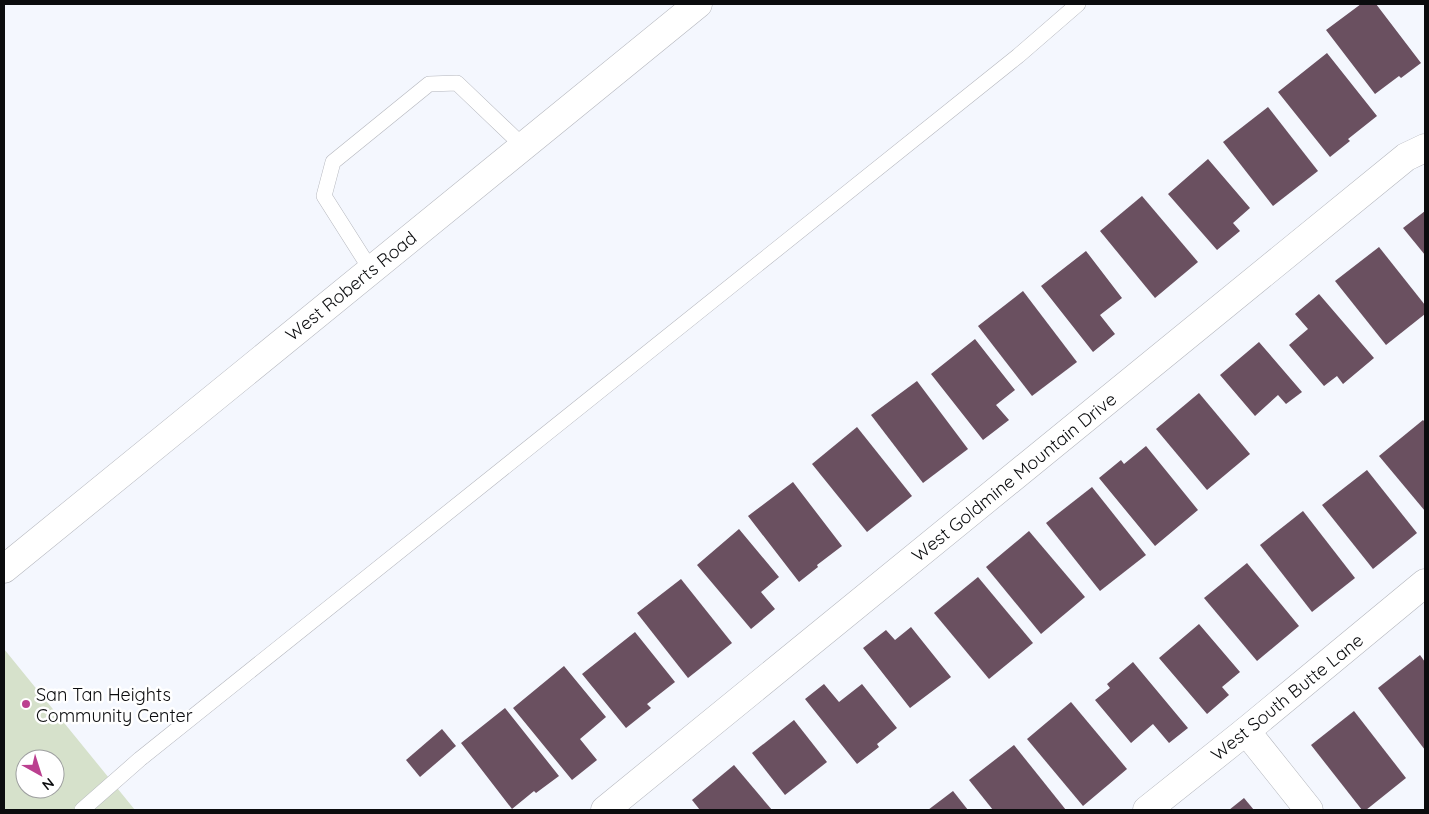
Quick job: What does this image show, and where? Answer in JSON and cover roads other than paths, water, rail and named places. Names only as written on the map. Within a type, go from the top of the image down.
[{"type":"street","name":"West Roberts Road","points":[[4,569],[698,4]]},
{"type":"street","name":"West Goldmine Mountain Drive","points":[[605,810],[1406,157],[1425,148]]},
{"type":"street","name":"West South Butte Lane","points":[[1147,810],[1246,732],[1425,583]]},
{"type":"street","points":[[1246,732],[1309,810]]},
{"type":"lane","points":[[82,810],[99,805],[164,740],[1018,56],[1078,4]]},
{"type":"lane","points":[[371,270],[324,196],[333,162],[429,84],[457,83],[523,146]]},
{"type":"place","name":"San Tan Heights Community Center","points":[[26,704]]}]
